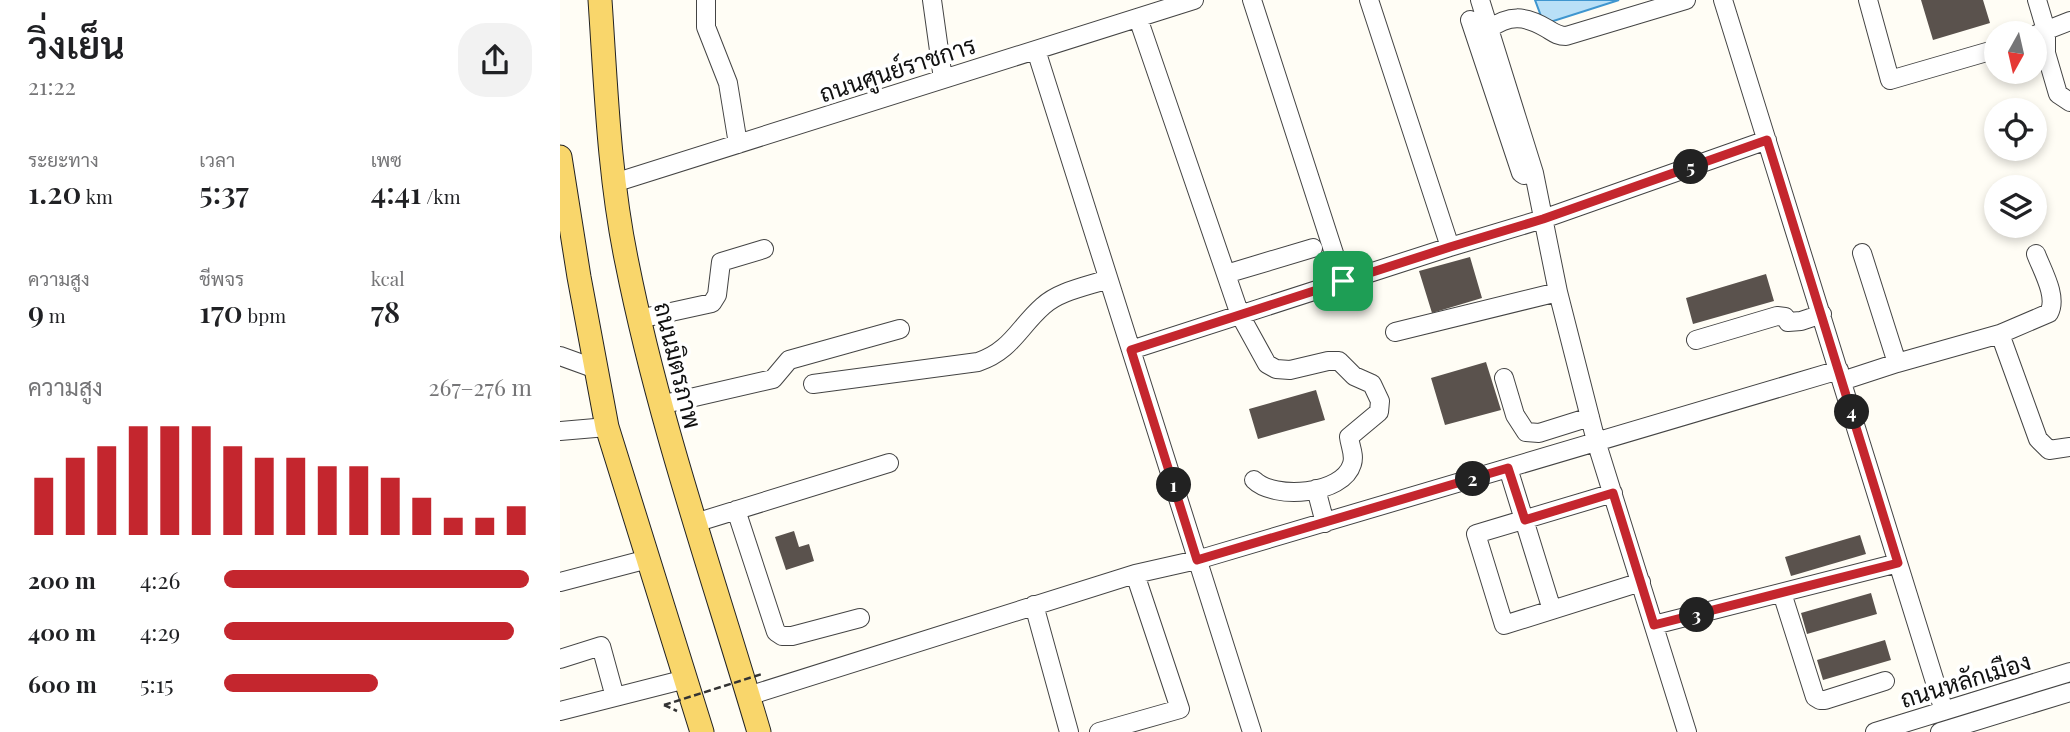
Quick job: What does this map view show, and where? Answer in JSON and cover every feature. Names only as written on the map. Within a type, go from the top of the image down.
[{"type":"main road","name":"ถนนมิตรภาพ","points":[[600,0],[614,183],[626,261],[660,405],[759,732]]},
{"type":"main road","points":[[560,157],[607,427],[702,732]]},
{"type":"street","points":[[706,0],[706,27],[728,83],[738,144]]},
{"type":"street","points":[[932,0],[943,79]]},
{"type":"street","name":"ถนนศูนย์ราชการ","points":[[614,183],[1138,18],[1157,6],[1194,0]]},
{"type":"street","points":[[1252,0],[1343,281]]},
{"type":"street","points":[[1369,0],[1450,247]]},
{"type":"street","points":[[1479,0],[1534,173],[1558,292],[1596,440],[1688,732]]},
{"type":"street","points":[[1489,29],[1506,18],[1520,18],[1533,21],[1559,36],[1566,36],[1686,0]]},
{"type":"street","points":[[1723,0],[1944,711]]},
{"type":"street","points":[[1868,0],[1890,80],[1984,52]]},
{"type":"street","points":[[2037,0],[2039,21]]},
{"type":"street","points":[[1138,18],[1240,314],[1267,364],[1276,369],[1290,370],[1339,361],[1354,376],[1372,384],[1380,401],[1379,412],[1349,437],[1353,455],[1348,471],[1340,479],[1316,489],[1277,491],[1261,487],[1254,480]]},
{"type":"street","points":[[1470,20],[1521,173],[1534,173]]},
{"type":"street","points":[[2048,29],[2070,21]]},
{"type":"street","points":[[1036,50],[1252,732]]},
{"type":"street","points":[[2048,60],[2058,94],[2070,102]]},
{"type":"street","points":[[1131,350],[1543,219],[1767,140]]},
{"type":"street","points":[[1226,274],[1313,248]]},
{"type":"street","points":[[639,319],[712,303],[718,295],[721,262],[764,249]]},
{"type":"street","points":[[1862,253],[1898,363]]},
{"type":"street","points":[[748,696],[1135,574],[1197,560],[1325,523],[1596,440],[1841,375],[1898,363],[2000,334],[2049,313],[2052,308],[2052,300],[2036,254]]},
{"type":"street","points":[[813,384],[978,362],[995,356],[1044,305],[1055,298],[1108,279]]},
{"type":"street","points":[[1395,332],[1558,292]]},
{"type":"street","points":[[1696,340],[1777,316],[1795,323],[1822,314]]},
{"type":"street","points":[[660,405],[773,379],[789,360],[900,329]]},
{"type":"street","points":[[2000,334],[2038,439],[2049,450],[2070,447]]},
{"type":"street","points":[[560,356],[596,369]]},
{"type":"street","points":[[1504,378],[1515,415],[1526,432],[1539,433],[1590,417]]},
{"type":"street","points":[[560,431],[607,427]]},
{"type":"street","points":[[695,523],[889,463]]},
{"type":"street","points":[[1508,468],[1552,610]]},
{"type":"street","points":[[1316,489],[1325,523]]},
{"type":"street","points":[[1613,493],[1476,534],[1504,625],[1641,582]]},
{"type":"street","points":[[736,510],[776,632],[782,636],[792,636],[860,618]]},
{"type":"street","points":[[560,582],[648,559]]},
{"type":"street","points":[[1654,625],[1898,563]]},
{"type":"street","points":[[1099,732],[1180,709],[1135,574]]},
{"type":"street","points":[[1782,593],[1815,697],[1825,700],[1885,681]]},
{"type":"street","points":[[1034,605],[1069,732]]},
{"type":"street","points":[[560,659],[601,646],[615,696]]},
{"type":"street","name":"ถนนหลักเมือง","points":[[1875,732],[2070,672]]},
{"type":"street","points":[[560,712],[686,679]]},
{"type":"street","name":"ถนนหลักเมือง","points":[[1940,732],[2070,692]]},
{"type":"path","points":[[664,705],[762,674]]},
{"type":"water","points":[[1535,0],[1619,0],[1544,24]]},
{"type":"building","points":[[1921,0],[1983,0],[1989,21],[1933,40]]},
{"type":"building","points":[[1470,257],[1482,298],[1432,313],[1419,271]]},
{"type":"building","points":[[1766,274],[1774,301],[1693,324],[1686,298]]},
{"type":"building","points":[[1486,362],[1501,410],[1445,425],[1431,378]]},
{"type":"building","points":[[1316,390],[1325,420],[1258,439],[1249,409]]},
{"type":"building","points":[[794,531],[799,547],[809,544],[814,561],[786,570],[775,537]]},
{"type":"building","points":[[1860,535],[1866,554],[1791,576],[1785,557]]},
{"type":"building","points":[[1871,593],[1877,614],[1807,634],[1801,613]]},
{"type":"building","points":[[1885,640],[1891,660],[1823,680],[1817,660]]},
{"type":"route","points":[[1767,140],[1898,563],[1654,625],[1613,493],[1525,520],[1508,468],[1197,560],[1131,350],[1343,281],[1543,219],[1767,140]]}]
